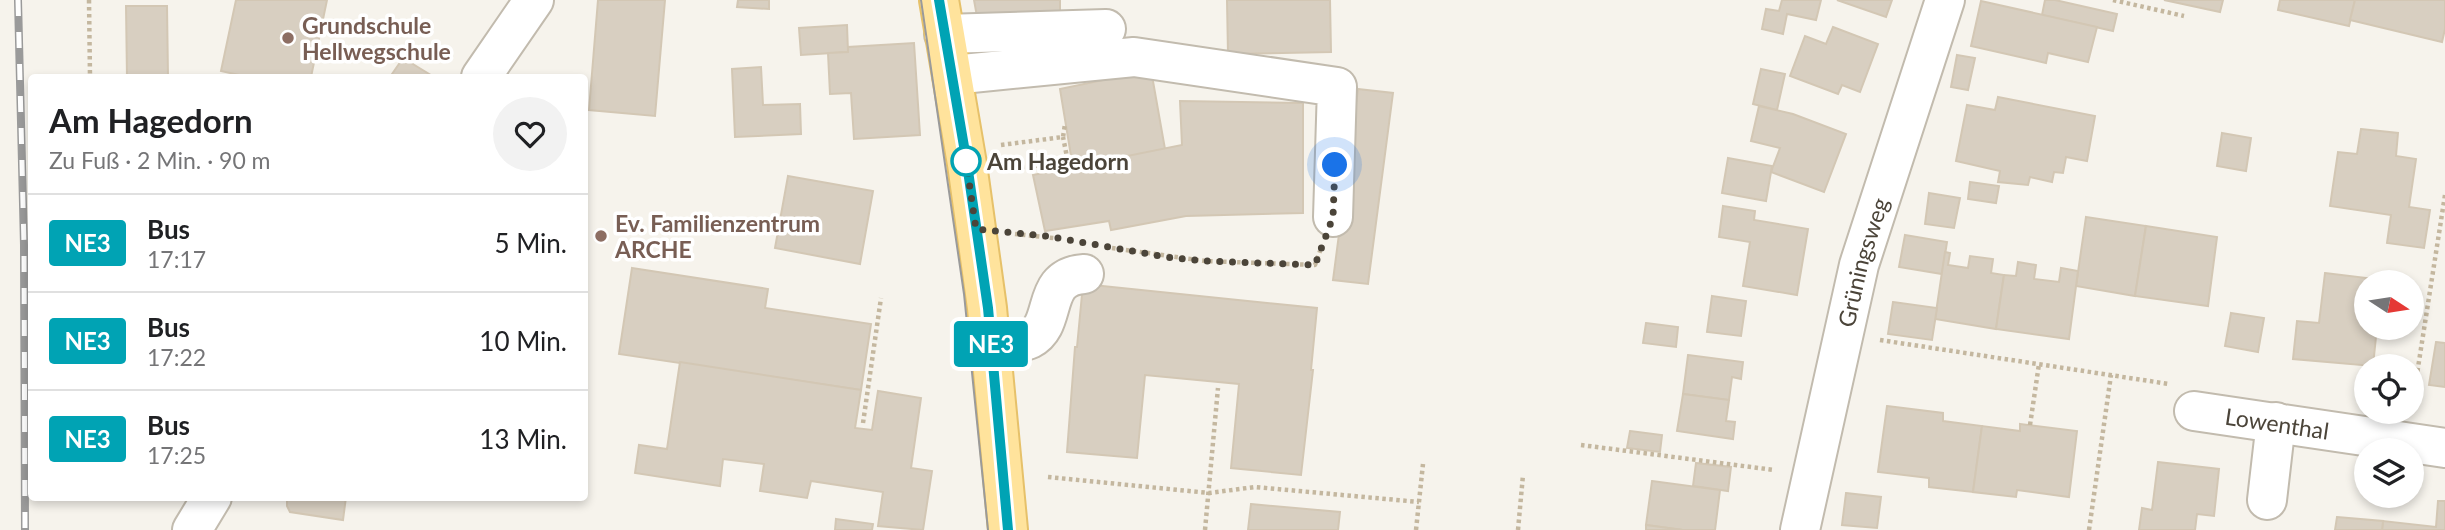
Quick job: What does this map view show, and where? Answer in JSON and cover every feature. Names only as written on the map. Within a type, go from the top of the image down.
[{"type":"main road","points":[[942,17],[976,229],[991,346],[1008,530]]},
{"type":"street","points":[[483,74],[534,0]]},
{"type":"street","name":"Grüningsweg","points":[[1800,530],[1858,265],[1945,0]]},
{"type":"street","points":[[942,17],[1106,29]]},
{"type":"street","points":[[952,75],[1134,57],[1337,87],[1333,217]]},
{"type":"street","points":[[991,346],[1030,339],[1044,327],[1056,287],[1068,279],[1088,254]]},
{"type":"street","name":"Lowenthal","points":[[2183,398],[2276,422],[2445,448]]},
{"type":"street","points":[[2267,500],[2276,422]]},
{"type":"street","points":[[192,530],[210,501]]},
{"type":"path","points":[[89,0],[90,74]]},
{"type":"path","points":[[2113,0],[2184,16]]},
{"type":"path","points":[[997,170],[1068,162],[1063,137],[1065,124]]},
{"type":"path","points":[[993,146],[1063,137]]},
{"type":"path","points":[[2420,354],[2445,195]]},
{"type":"path","points":[[976,229],[1088,254],[1315,265],[1333,217]]},
{"type":"path","points":[[863,423],[881,298]]},
{"type":"path","points":[[1869,338],[2110,375],[2183,398]]},
{"type":"path","points":[[2030,425],[2039,365]]},
{"type":"path","points":[[2089,530],[2110,375]]},
{"type":"path","points":[[1205,530],[1218,388]]},
{"type":"path","points":[[1581,445],[1813,475]]},
{"type":"path","points":[[1416,530],[1423,464]]},
{"type":"path","points":[[1518,530],[1523,475]]},
{"type":"path","points":[[1048,477],[1209,493],[1255,487],[1419,502]]},
{"type":"building","points":[[236,0],[327,0],[312,74],[234,74],[221,71]]},
{"type":"building","points":[[598,0],[665,0],[655,116],[589,110]]},
{"type":"building","points":[[738,0],[769,0],[769,9],[737,7]]},
{"type":"building","points":[[974,0],[1060,0],[1060,22],[978,22]]},
{"type":"building","points":[[1227,0],[1330,0],[1331,52],[1228,54]]},
{"type":"building","points":[[1782,0],[1821,0],[1816,20],[1787,14],[1783,34],[1762,29],[1766,9],[1779,11]]},
{"type":"building","points":[[1837,0],[1892,0],[1886,17]]},
{"type":"building","points":[[2045,0],[2117,14],[2113,31],[2042,15]]},
{"type":"building","points":[[2164,0],[2223,0],[2220,12]]},
{"type":"building","points":[[2280,0],[2355,0],[2349,26],[2278,10]]},
{"type":"building","points":[[2355,0],[2445,0],[2442,42],[2350,20]]},
{"type":"building","points":[[1981,1],[2097,27],[2088,62],[2048,53],[2046,63],[1971,46]]},
{"type":"building","points":[[126,6],[167,6],[168,74],[127,74]]},
{"type":"building","points":[[847,25],[848,52],[801,55],[799,28]]},
{"type":"building","points":[[1833,27],[1878,44],[1860,92],[1842,85],[1838,94],[1790,76],[1805,36],[1826,44]]},
{"type":"building","points":[[914,43],[920,135],[854,139],[851,93],[830,94],[828,53],[848,52],[848,47]]},
{"type":"building","points":[[1957,55],[1975,58],[1968,90],[1951,87]]},
{"type":"building","points":[[403,58],[429,74],[392,74]]},
{"type":"building","points":[[761,67],[763,105],[800,104],[801,134],[735,137],[732,69]]},
{"type":"building","points":[[1761,69],[1785,74],[1777,110],[1753,104]]},
{"type":"building","points":[[1151,70],[1165,149],[1073,168],[1060,89]]},
{"type":"building","points":[[1358,89],[1393,93],[1368,284],[1333,280]]},
{"type":"building","points":[[1998,97],[2095,116],[2087,161],[2066,157],[2063,173],[2054,172],[2052,182],[2030,177],[2028,185],[1998,182],[2000,171],[1956,161],[1967,105],[1995,110]]},
{"type":"building","points":[[1180,101],[1303,103],[1303,213],[1186,216],[1111,230],[1109,221],[1045,231],[1033,175],[1182,145]]},
{"type":"building","points":[[1759,106],[1793,114],[1846,134],[1824,192],[1771,172],[1780,148],[1751,141]]},
{"type":"building","points":[[2361,129],[2398,133],[2396,156],[2416,159],[2409,207],[2430,210],[2424,248],[2387,243],[2391,215],[2330,206],[2338,152],[2357,154]]},
{"type":"building","points":[[2222,133],[2251,138],[2246,171],[2217,166]]},
{"type":"building","points":[[1728,158],[1772,166],[1766,201],[1722,193]]},
{"type":"building","points":[[788,176],[873,191],[860,264],[775,248]]},
{"type":"building","points":[[1970,182],[1999,186],[1996,203],[1968,199]]},
{"type":"building","points":[[1929,193],[1960,198],[1954,228],[1925,224]]},
{"type":"building","points":[[1723,206],[1755,211],[1754,220],[1808,229],[1797,295],[1743,286],[1750,242],[1719,237]]},
{"type":"building","points":[[2086,217],[2146,226],[2135,296],[2076,286]]},
{"type":"building","points":[[2146,226],[2217,237],[2208,306],[2135,296]]},
{"type":"building","points":[[1905,235],[1947,242],[1942,274],[1899,267]]},
{"type":"building","points":[[1945,252],[1950,253],[1948,265],[1968,268],[1970,256],[1993,259],[1991,273],[2004,275],[1996,329],[1935,319]]},
{"type":"building","points":[[2018,262],[2036,265],[2034,279],[2059,282],[2061,268],[2078,271],[2069,339],[1996,329],[2004,275],[2016,276]]},
{"type":"building","points":[[632,268],[768,289],[765,308],[871,324],[861,390],[619,354]]},
{"type":"building","points":[[2325,273],[2354,276],[2354,340],[2376,340],[2374,354],[2354,354],[2354,364],[2293,359],[2297,321],[2319,323]]},
{"type":"building","points":[[1083,284],[1317,308],[1301,475],[1231,468],[1239,384],[1145,375],[1137,458],[1067,452]]},
{"type":"building","points":[[1712,296],[1746,301],[1741,336],[1707,332]]},
{"type":"building","points":[[1893,302],[1937,308],[1932,340],[1888,334]]},
{"type":"building","points":[[2231,313],[2264,318],[2258,352],[2225,346]]},
{"type":"building","points":[[1646,323],[1678,327],[1676,347],[1643,343]]},
{"type":"building","points":[[2436,342],[2445,343],[2445,387],[2429,385]]},
{"type":"building","points":[[1688,355],[1743,362],[1741,379],[1732,377],[1729,400],[1683,394]]},
{"type":"building","points":[[680,362],[861,390],[855,428],[872,430],[878,391],[921,398],[911,468],[932,471],[923,530],[878,526],[883,492],[811,481],[807,498],[760,491],[764,464],[723,459],[720,486],[635,473],[639,445],[667,449]]},
{"type":"building","points":[[1683,394],[1729,400],[1726,421],[1735,422],[1733,439],[1677,431]]},
{"type":"building","points":[[1887,406],[1943,413],[1943,421],[1982,426],[1973,492],[1929,487],[1929,478],[1878,472]]},
{"type":"building","points":[[2020,424],[2077,431],[2069,497],[2017,490],[2016,497],[1973,492],[1982,426],[2020,431]]},
{"type":"building","points":[[1630,431],[1662,435],[1660,452],[1627,448]]},
{"type":"building","points":[[2158,462],[2219,469],[2214,516],[2197,514],[2195,530],[2139,530],[2142,508],[2152,510]]},
{"type":"building","points":[[1696,463],[1731,467],[1728,491],[1693,486]]},
{"type":"building","points":[[1652,481],[1720,490],[1715,530],[1683,530],[1646,525]]},
{"type":"building","points":[[1846,493],[1881,497],[1877,528],[1842,525]]},
{"type":"building","points":[[287,501],[345,501],[343,520],[290,512]]},
{"type":"building","points":[[2438,501],[2445,501],[2445,530],[2382,530],[2383,521],[2436,527]]},
{"type":"building","points":[[1251,504],[1340,512],[1338,530],[1248,530]]},
{"type":"building","points":[[2337,517],[2383,521],[2382,530],[2335,530]]},
{"type":"building","points":[[836,519],[873,524],[872,530],[835,530]]},
{"type":"building","points":[[1646,525],[1683,530],[1646,530]]},
{"type":"tram line","points":[[921,0],[964,294],[988,530]]},
{"type":"railway","points":[[18,0],[24,245],[25,530]]},
{"type":"bus line","name":"NE3","points":[[939,0],[988,308],[1008,530]]},
{"type":"place","name":"Grundschule Hellwegschule","points":[[288,38]]},
{"type":"place","name":"Am Hagedorn","points":[[966,161]]},
{"type":"place","name":"Ev. Familienzentrum ARCHE","points":[[601,236]]},
{"type":"route","points":[[966,161],[976,229],[1046,236],[1166,257],[1315,265],[1333,217],[1335,165]]}]
